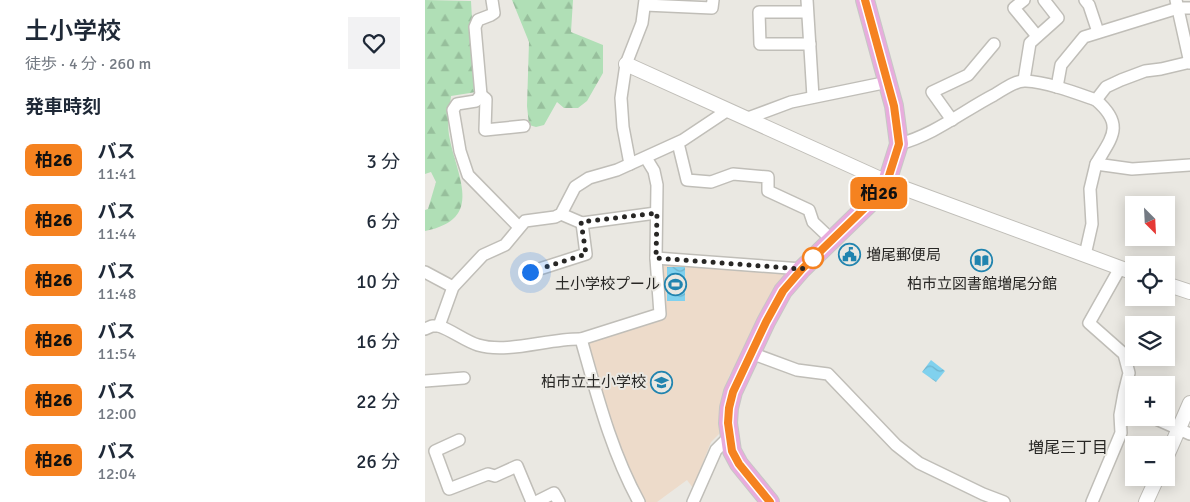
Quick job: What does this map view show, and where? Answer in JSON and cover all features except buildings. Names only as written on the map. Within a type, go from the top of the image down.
[{"type":"main road","points":[[770,502],[739,464],[732,451],[728,416],[733,392],[783,291],[802,269],[874,199],[887,182],[899,144],[896,115],[865,0]]},
{"type":"street","points":[[492,0],[494,13],[478,20],[475,28],[481,95],[476,101],[457,104],[453,110],[467,175],[519,226]]},
{"type":"street","points":[[630,164],[623,127],[621,98],[626,64],[642,23],[645,3],[712,8],[713,0]]},
{"type":"street","points":[[1024,0],[1014,8],[1037,36]]},
{"type":"street","points":[[1024,80],[1030,43],[1058,18],[1044,0]]},
{"type":"street","points":[[1085,0],[1089,5],[1098,32]]},
{"type":"street","points":[[1096,100],[1106,87],[1121,80],[1145,71],[1190,62],[1177,4]]},
{"type":"street","points":[[1057,87],[1061,65],[1084,37],[1177,4],[1190,8]]},
{"type":"street","points":[[810,44],[759,44],[759,12],[807,6],[810,44],[813,97]]},
{"type":"street","points":[[951,120],[932,92],[968,75],[994,44]]},
{"type":"street","points":[[626,64],[887,182],[1125,269]]},
{"type":"street","points":[[899,144],[913,140],[1008,86],[1024,80],[1057,87],[1096,100],[1108,113],[1114,128],[1113,136],[1096,164],[1090,189],[1092,224],[1085,255]]},
{"type":"street","points":[[748,118],[791,102],[888,82]]},
{"type":"street","points":[[481,95],[486,99],[485,130],[524,126]]},
{"type":"street","points":[[439,326],[453,287],[483,255],[505,245],[525,221],[555,217],[561,214],[575,187],[589,178],[646,158],[678,143],[728,110]]},
{"type":"street","points":[[678,143],[687,180],[711,182],[733,174],[768,178],[768,191],[809,210],[813,222],[831,240]]},
{"type":"street","points":[[425,330],[432,326],[439,326],[478,345],[505,347],[568,338],[581,339],[660,314],[656,258],[657,185],[654,171],[646,158]]},
{"type":"street","points":[[1096,164],[1131,170],[1190,165]]},
{"type":"street","points":[[561,214],[581,222],[657,213]]},
{"type":"street","points":[[530,272],[586,254],[581,222]]},
{"type":"street","points":[[656,258],[802,269]]},
{"type":"street","points":[[425,272],[453,287]]},
{"type":"street","points":[[1092,502],[1121,433],[1121,415],[1129,373],[1125,354],[1089,323],[1125,273]]},
{"type":"street","points":[[1175,287],[1190,292]]},
{"type":"street","points":[[581,339],[604,421],[639,502]]},
{"type":"street","points":[[751,354],[797,370],[828,374],[896,445],[919,463],[1004,502]]},
{"type":"street","points":[[425,381],[464,378]]},
{"type":"street","points":[[1175,446],[1185,432],[1190,403]]},
{"type":"street","points":[[1172,426],[1185,432]]},
{"type":"street","points":[[693,502],[716,450],[729,437]]},
{"type":"street","points":[[459,440],[435,451],[449,489],[488,474],[495,476],[517,466],[532,502]]},
{"type":"street","points":[[1146,502],[1153,486]]},
{"type":"street","points":[[536,502],[554,493],[559,502]]},
{"type":"shaded area","name":"柏市立土小学校","points":[[667,264],[783,271],[785,275],[772,292],[738,362],[729,376],[719,412],[720,433],[711,442],[693,488],[687,480],[657,502],[644,502],[630,474],[611,423],[587,349],[592,337],[665,316],[662,267]]},
{"type":"green space","points":[[425,0],[471,1],[476,92],[451,96],[448,130],[461,180],[463,194],[461,206],[455,217],[444,225],[425,231],[425,210],[428,209],[436,182],[431,172],[425,174]]},
{"type":"green space","points":[[512,0],[573,0],[571,32],[603,45],[603,73],[587,101],[578,108],[564,108],[557,102],[544,125],[536,127],[529,125],[527,106],[529,42]]},
{"type":"water","name":"土小学校プール","points":[[667,267],[685,267],[685,301],[667,301]]},
{"type":"water","points":[[931,360],[945,371],[936,382],[922,372]]},
{"type":"bus line","name":"柏26","points":[[770,502],[750,480],[732,451],[728,423],[733,392],[783,291],[802,269],[874,199],[887,182],[899,144],[894,106],[865,0]]},
{"type":"place","name":"増尾郵便局","points":[[850,255]]},
{"type":"place","name":"柏市立図書館増尾分館","points":[[982,261]]},
{"type":"place","name":"土小学校プール","points":[[676,284]]},
{"type":"place","name":"柏市立土小学校","points":[[662,382]]},
{"type":"district","name":"増尾三丁目","points":[[1068,447]]},
{"type":"route","points":[[530,272],[586,254],[581,222],[657,213],[656,258],[802,269],[813,258]]}]
